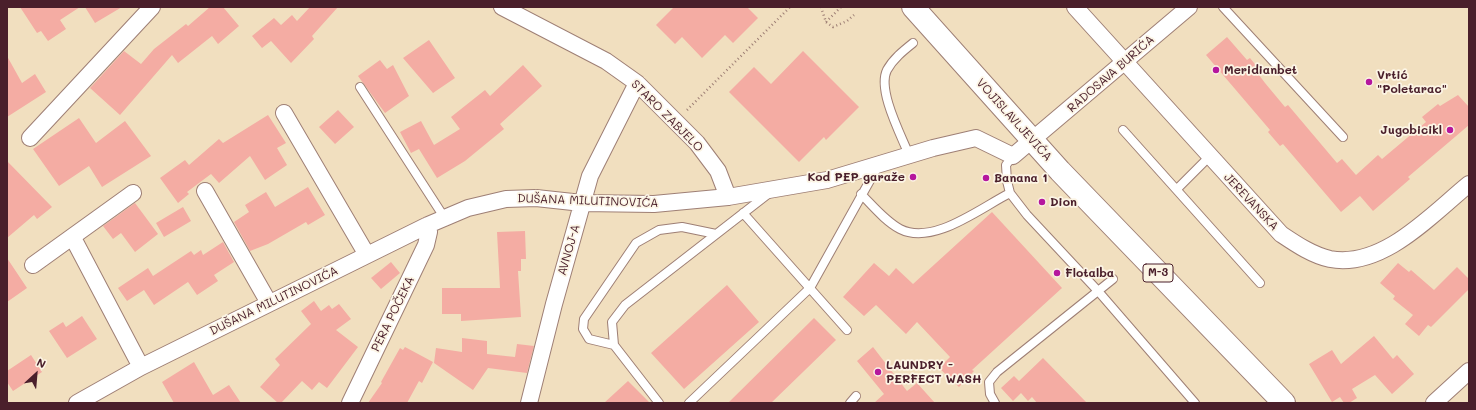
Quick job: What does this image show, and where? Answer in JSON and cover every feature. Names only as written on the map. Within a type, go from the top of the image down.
[{"type":"main road","name":"VOJISLAVLJEVIĆA","points":[[913,7],[1032,141],[1284,403]]},
{"type":"street","points":[[30,138],[152,7]]},
{"type":"street","name":"STARO ZABJELO","points":[[502,7],[606,61],[637,83],[697,143],[718,170],[728,197]]},
{"type":"street","name":"JEREVANSKA","points":[[1075,7],[1124,63],[1281,234],[1305,250],[1331,259],[1357,259],[1380,252],[1403,238],[1469,184]]},
{"type":"street","name":"RADOSAVA BURIĆA","points":[[1032,141],[1189,7]]},
{"type":"street","name":"AVNOJ-A","points":[[530,403],[554,304],[590,176],[637,83]]},
{"type":"street","points":[[284,113],[367,255]]},
{"type":"street","name":"DUŠANA MILUTINOVIĆA","points":[[77,403],[141,367],[268,303],[444,217],[468,208],[506,199],[536,198],[582,203],[654,204],[728,197],[827,180],[941,145],[976,138],[1013,156]]},
{"type":"street","points":[[1013,156],[1032,141]]},
{"type":"street","points":[[205,191],[268,303]]},
{"type":"street","points":[[33,265],[73,238],[133,193]]},
{"type":"street","name":"PERA POČEKA","points":[[350,403],[426,244],[429,232],[428,225]]},
{"type":"street","points":[[73,238],[141,367]]},
{"type":"street","points":[[1434,403],[1469,371]]},
{"type":"lane","points":[[1223,7],[1343,137]]},
{"type":"lane","points":[[909,155],[888,102],[884,85],[886,71],[896,58],[913,44]]},
{"type":"lane","points":[[360,87],[444,217]]},
{"type":"lane","points":[[1123,130],[1260,283]]},
{"type":"lane","points":[[1013,156],[1006,165],[1007,181],[1010,193],[1027,215],[1098,291],[1195,403]]},
{"type":"lane","points":[[1177,189],[1210,156]]},
{"type":"lane","points":[[689,403],[810,288],[861,194],[880,164]]},
{"type":"lane","points":[[659,403],[614,345],[612,322],[625,305],[773,189]]},
{"type":"lane","points":[[861,194],[885,217],[901,229],[922,235],[944,230],[1010,193]]},
{"type":"lane","points":[[743,213],[847,330]]},
{"type":"lane","points":[[614,345],[589,338],[583,329],[584,319],[636,242],[659,230],[682,227],[716,234]]},
{"type":"lane","points":[[995,403],[990,394],[989,382],[997,372],[1113,279]]},
{"type":"lane","points":[[850,403],[856,396]]},
{"type":"path","points":[[676,122],[790,7]]},
{"type":"path","points":[[821,7],[826,22],[834,26],[847,21],[854,15]]},
{"type":"path","points":[[826,22],[841,7]]},
{"type":"building","points":[[20,7],[80,7],[60,20],[66,29],[48,41],[41,31],[37,33]]},
{"type":"building","points":[[85,7],[122,7],[95,23]]},
{"type":"building","points":[[210,7],[223,7],[239,26],[218,44],[212,36],[178,63],[172,55],[120,115],[90,88],[124,51],[141,64],[154,49],[186,24],[188,26]]},
{"type":"building","points":[[310,7],[338,7],[312,36],[314,39],[291,63],[271,41],[262,48],[252,36],[274,18],[281,25],[292,15],[297,21]]},
{"type":"building","points":[[674,7],[747,7],[758,18],[733,43],[725,35],[702,58],[682,37],[675,44],[656,25]]},
{"type":"building","points":[[1227,37],[1247,60],[1250,58],[1262,73],[1259,75],[1265,83],[1285,107],[1288,105],[1337,163],[1342,159],[1356,175],[1378,155],[1382,159],[1426,122],[1422,117],[1438,104],[1440,106],[1458,95],[1469,107],[1469,125],[1408,177],[1410,179],[1373,211],[1360,196],[1341,212],[1283,144],[1280,146],[1268,132],[1270,130],[1206,55]]},
{"type":"building","points":[[429,40],[455,78],[433,93],[403,58]]},
{"type":"building","points":[[803,51],[859,107],[826,140],[824,137],[799,162],[729,92],[754,67],[771,84]]},
{"type":"building","points":[[7,56],[22,83],[35,74],[46,92],[7,117]]},
{"type":"building","points":[[380,60],[387,69],[393,65],[409,96],[385,113],[358,76]]},
{"type":"building","points":[[523,65],[542,86],[500,124],[504,129],[465,161],[437,178],[419,149],[411,153],[400,132],[421,121],[434,145],[460,129],[451,117],[485,90],[490,96]]},
{"type":"building","points":[[338,110],[354,127],[335,144],[319,127]]},
{"type":"building","points":[[268,115],[286,143],[277,148],[287,165],[265,180],[250,156],[219,183],[211,174],[187,192],[189,194],[178,203],[160,178],[185,160],[189,165],[219,139],[223,143]]},
{"type":"building","points":[[79,118],[96,143],[125,121],[151,156],[102,187],[89,166],[59,186],[33,149]]},
{"type":"building","points":[[7,161],[52,207],[37,219],[34,215],[7,238]]},
{"type":"building","points":[[308,187],[325,215],[308,225],[306,222],[268,244],[250,251],[234,222],[249,212],[245,205],[266,192],[275,207]]},
{"type":"building","points":[[135,203],[158,234],[135,252],[121,233],[113,239],[103,226]]},
{"type":"building","points":[[183,207],[191,221],[164,237],[156,223]]},
{"type":"building","points":[[992,212],[1062,288],[972,370],[974,371],[959,387],[939,368],[950,357],[917,322],[906,334],[876,305],[864,316],[843,297],[874,263],[889,276],[896,268],[913,284]]},
{"type":"building","points":[[525,231],[526,259],[521,259],[521,271],[518,271],[521,317],[461,321],[461,314],[442,314],[442,288],[500,288],[497,232]]},
{"type":"building","points":[[223,242],[234,262],[214,275],[218,281],[197,295],[188,282],[154,305],[144,290],[127,301],[118,288],[148,268],[153,276],[191,251],[194,255],[201,250],[203,255]]},
{"type":"building","points":[[7,258],[27,288],[7,302]]},
{"type":"building","points":[[391,262],[400,273],[381,289],[371,278]]},
{"type":"building","points":[[1398,263],[1409,272],[1411,270],[1434,290],[1457,267],[1469,279],[1469,289],[1431,327],[1428,325],[1419,336],[1405,324],[1413,315],[1393,299],[1395,296],[1380,283]]},
{"type":"building","points":[[727,285],[759,322],[684,389],[651,353]]},
{"type":"building","points":[[314,301],[321,311],[329,305],[332,309],[339,304],[351,319],[336,330],[358,347],[327,388],[319,382],[312,390],[302,381],[281,403],[278,403],[260,387],[280,365],[275,359],[311,324],[301,311]]},
{"type":"building","points":[[82,316],[97,339],[67,358],[49,331],[63,322],[66,327]]},
{"type":"building","points":[[814,318],[836,340],[771,403],[728,403]]},
{"type":"building","points":[[1374,336],[1393,359],[1397,355],[1414,374],[1392,394],[1375,375],[1352,389],[1357,398],[1349,403],[1344,403],[1340,397],[1332,402],[1309,364],[1332,350],[1341,364]]},
{"type":"building","points":[[462,338],[487,341],[487,354],[515,357],[517,344],[534,346],[527,373],[488,368],[473,390],[434,363],[436,348],[462,352]]},
{"type":"building","points":[[405,347],[433,362],[422,383],[419,381],[407,403],[368,403],[382,383],[381,382],[400,348],[403,350]]},
{"type":"building","name":"LAUNDRY - PERFECT WASH","points":[[873,347],[907,391],[917,383],[935,403],[874,403],[884,394],[857,361]]},
{"type":"building","points":[[31,355],[42,372],[13,391],[7,382],[7,371]]},
{"type":"building","points":[[1043,358],[1087,403],[1037,403],[1032,397],[1028,401],[1021,393],[1013,401],[1001,388],[1014,376],[1019,381]]},
{"type":"building","points":[[194,362],[213,395],[229,385],[241,403],[174,403],[162,382]]},
{"type":"building","points":[[628,381],[650,403],[604,403]]},
{"type":"place","name":"Meridianbet","points":[[1216,70]]},
{"type":"place","name":"Vrtić \"Poletarac\"","points":[[1369,82]]},
{"type":"place","name":"Jugobicikl","points":[[1450,130]]},
{"type":"place","name":"Kod PEP garaže","points":[[913,177]]},
{"type":"place","name":"Banana 1","points":[[986,178]]},
{"type":"place","name":"Dion","points":[[1042,202]]},
{"type":"place","name":"Flotalba","points":[[1057,273]]},
{"type":"place","name":"LAUNDRY - PERFECT WASH","points":[[878,372]]}]
